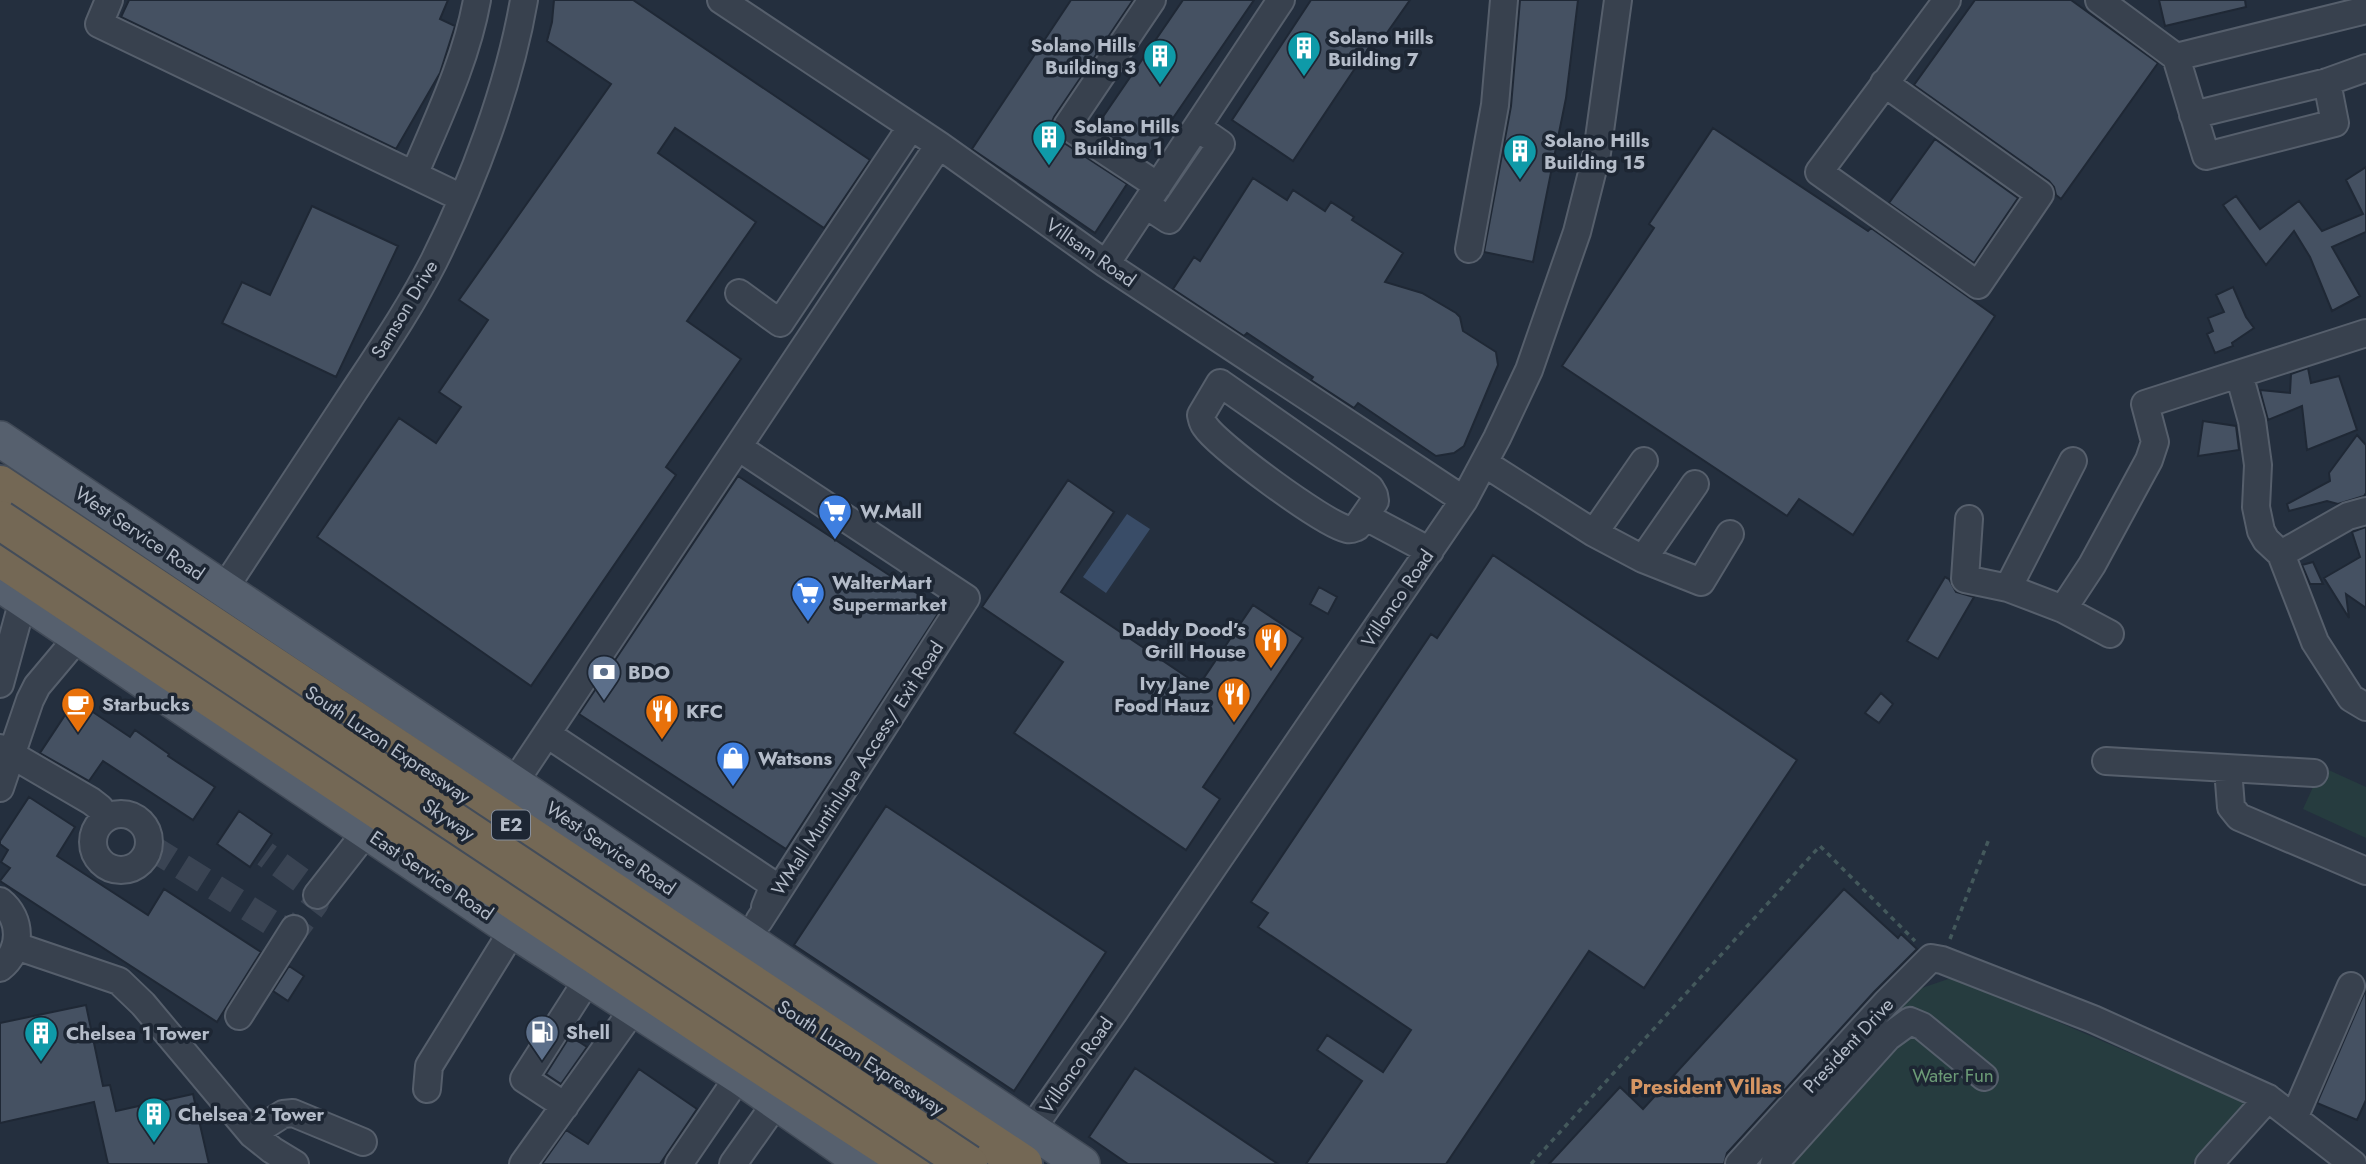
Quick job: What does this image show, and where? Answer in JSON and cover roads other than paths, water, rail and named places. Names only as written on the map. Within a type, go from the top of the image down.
[{"type":"highway","name":"South Luzon Expressway","points":[[0,485],[1027,1147]]},
{"type":"highway","name":"Skyway","points":[[0,520],[968,1164]]},
{"type":"highway","name":"Skyway","points":[[0,550],[506,888],[929,1164]]},
{"type":"highway","points":[[0,557],[21,589],[644,1000],[723,1040],[913,1164]]},
{"type":"main road","name":"West Service Road","points":[[0,439],[514,783],[755,932],[1027,1147],[1082,1164]]},
{"type":"main road","name":"East Service Road","points":[[21,589],[79,636],[513,930],[588,979],[644,1000],[739,1076],[857,1162]]},
{"type":"street","points":[[109,0],[99,24],[462,198]]},
{"type":"street","points":[[414,175],[463,57],[477,0]]},
{"type":"street","name":"Samson Drive","points":[[224,589],[407,308],[433,262],[462,198],[507,76],[524,0]]},
{"type":"street","name":"Villsam Road","points":[[721,0],[939,145],[1106,264],[1464,500]]},
{"type":"street","points":[[1152,0],[1067,126],[1152,196],[1169,220],[1221,144],[1198,128]]},
{"type":"street","points":[[1106,264],[1281,0]]},
{"type":"street","points":[[1469,249],[1495,106],[1504,0]]},
{"type":"street","name":"Villonco Road","points":[[1027,1147],[1129,990],[1430,551],[1464,500],[1484,463],[1529,370],[1577,232],[1597,153],[1618,0]]},
{"type":"street","points":[[1884,83],[2040,194],[1978,285],[1819,172],[1884,83],[1947,0]]},
{"type":"street","points":[[2099,0],[2176,57],[2206,156],[2335,123],[2327,82]]},
{"type":"street","points":[[2176,57],[2366,10]]},
{"type":"street","points":[[2193,115],[2327,82],[2366,68]]},
{"type":"street","points":[[739,293],[780,323],[911,127]]},
{"type":"street","points":[[514,783],[939,145]]},
{"type":"street","points":[[2063,610],[2092,565],[2150,460],[2155,442],[2145,404],[2366,333]]},
{"type":"street","points":[[2239,374],[2254,432],[2258,464],[2256,507],[2261,531],[2266,540],[2281,554],[2315,642],[2351,698],[2366,708]]},
{"type":"street","points":[[1220,383],[1366,485],[1375,501],[1366,517],[1354,529],[1346,529],[1333,523],[1276,486],[1214,437],[1204,425],[1201,415],[1220,383]]},
{"type":"street","name":"WMall Muntinlupa Access/ Exit Road","points":[[738,447],[966,598],[755,932]]},
{"type":"street","points":[[1594,533],[1644,460]]},
{"type":"street","points":[[2008,587],[2073,461]]},
{"type":"street","points":[[1484,463],[1594,533],[1643,559],[1701,582],[1730,534]]},
{"type":"street","points":[[1643,559],[1695,484]]},
{"type":"street","points":[[2281,554],[2348,516],[2366,511]]},
{"type":"street","points":[[1366,517],[1430,551]]},
{"type":"street","points":[[1969,519],[1965,579],[2008,587],[2063,610],[2110,634]]},
{"type":"street","points":[[0,684],[21,589],[74,535]]},
{"type":"street","points":[[0,788],[5,751],[37,686],[79,636]]},
{"type":"street","points":[[547,734],[774,886],[755,932]]},
{"type":"street","points":[[5,751],[91,801],[100,808],[106,818]]},
{"type":"street","points":[[2106,761],[2314,773]]},
{"type":"street","points":[[2228,769],[2231,807],[2239,817],[2366,871]]},
{"type":"street","points":[[317,895],[368,831]]},
{"type":"street","points":[[0,968],[11,958],[18,935],[16,924],[1,901]]},
{"type":"street","points":[[239,1016],[294,929]]},
{"type":"street","points":[[427,1089],[429,1066],[513,930]]},
{"type":"street","points":[[16,946],[119,981],[143,1004],[253,1134],[295,1164]]},
{"type":"street","name":"President Drive","points":[[1739,1164],[1886,1003],[1937,959],[2093,1019],[2268,1098]]},
{"type":"street","points":[[565,1106],[524,1079],[588,979]]},
{"type":"street","points":[[2294,1118],[2351,986]]},
{"type":"street","points":[[523,1164],[644,1000]]},
{"type":"street","points":[[1774,1164],[1888,1037],[1910,1021],[1922,1026],[1984,1077]]},
{"type":"street","points":[[679,1164],[739,1076]]},
{"type":"street","points":[[2209,1164],[2268,1098],[2353,1164]]},
{"type":"street","points":[[733,1164],[776,1103]]},
{"type":"street","points":[[253,1134],[283,1114],[293,1113],[363,1142]]},
{"type":"water","points":[[1127,514],[1150,529],[1106,593],[1083,577]]},
{"type":"tunnel","points":[[149,846],[278,927],[290,930],[298,927],[316,903],[316,891],[265,854]]},
{"type":"place","name":"Solano Hills Building 7","points":[[1304,78]]},
{"type":"place","name":"Solano Hills Building 3","points":[[1160,86]]},
{"type":"place","name":"Solano Hills Building 1","points":[[1049,167]]},
{"type":"place","name":"Solano Hills Building 15","points":[[1520,181]]},
{"type":"place","name":"W.Mall","points":[[835,541]]},
{"type":"place","name":"WalterMart Supermarket","points":[[808,623]]},
{"type":"place","name":"Daddy Dood’s Grill House","points":[[1271,670]]},
{"type":"place","name":"BDO","points":[[604,702]]},
{"type":"place","name":"Ivy Jane Food Hauz","points":[[1234,724]]},
{"type":"place","name":"Starbucks","points":[[78,734]]},
{"type":"place","name":"KFC","points":[[662,741]]},
{"type":"place","name":"Watsons","points":[[733,788]]},
{"type":"place","name":"Shell","points":[[542,1062]]},
{"type":"place","name":"Chelsea 1 Tower","points":[[41,1063]]},
{"type":"place","name":"Chelsea 2 Tower","points":[[154,1144]]},
{"type":"district","name":"President Villas","points":[[1706,1087]]},
{"type":"park label","name":"Water Fun","points":[[1953,1075]]}]
